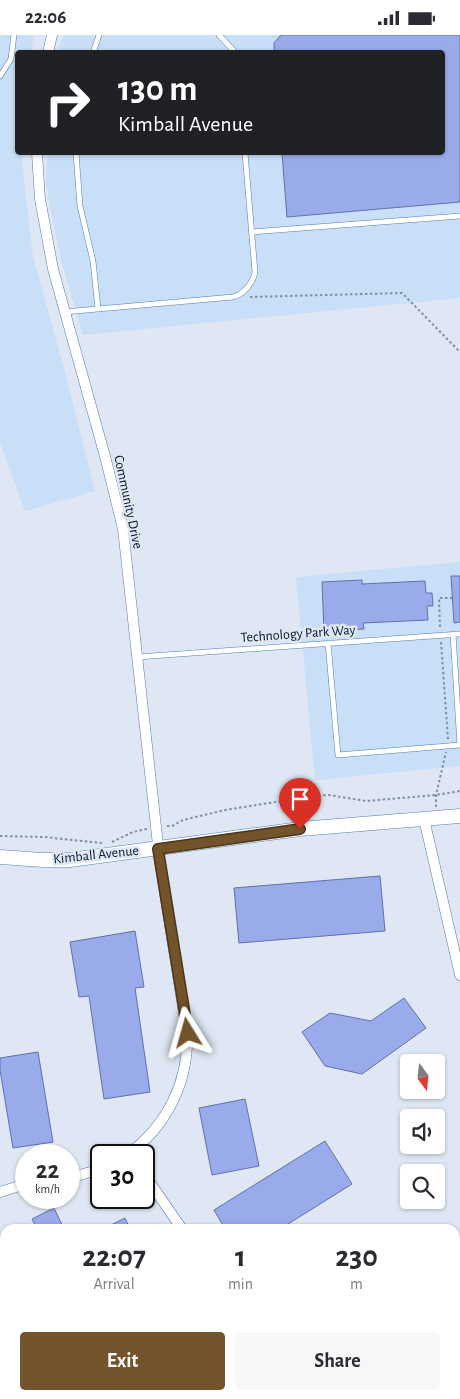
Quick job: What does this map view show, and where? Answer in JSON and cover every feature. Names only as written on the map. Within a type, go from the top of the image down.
[{"type":"main road","name":"Kimball Avenue","points":[[0,857],[58,860],[158,849],[300,829],[460,816]]},
{"type":"street","points":[[49,50],[52,35]]},
{"type":"street","name":"Community Drive","points":[[37,155],[38,184],[42,213],[64,312],[106,460],[123,529],[158,849],[175,963],[188,1033],[187,1056],[183,1078],[171,1107],[141,1144]]},
{"type":"street","points":[[424,819],[457,951],[460,975]]},
{"type":"street","points":[[0,1192],[15,1187]]},
{"type":"street","points":[[155,1190],[179,1224]]},
{"type":"lane","points":[[0,76],[11,59],[14,35]]},
{"type":"lane","points":[[94,50],[99,35]]},
{"type":"lane","points":[[219,35],[233,50]]},
{"type":"lane","points":[[11,59],[15,60]]},
{"type":"lane","points":[[76,155],[80,206],[93,261],[98,309]]},
{"type":"lane","points":[[64,312],[233,297],[242,294],[255,275],[245,155]]},
{"type":"lane","points":[[252,232],[460,216]]},
{"type":"lane","name":"Technology Park Way","points":[[137,657],[460,633]]},
{"type":"lane","points":[[328,643],[338,755],[460,745],[453,634]]},
{"type":"path","points":[[233,297],[402,293],[460,352]]},
{"type":"path","points":[[440,627],[439,599],[452,598]]},
{"type":"path","points":[[441,641],[448,739]]},
{"type":"path","points":[[436,809],[436,795],[446,751]]},
{"type":"path","points":[[110,842],[133,832],[172,826],[183,820],[225,810],[318,795],[366,801],[460,791]]},
{"type":"path","points":[[0,836],[44,837],[105,843]]},
{"type":"shaded area","points":[[0,35],[34,35],[31,50],[15,50],[15,155],[22,155],[33,256],[95,491],[25,511],[0,443]]},
{"type":"shaded area","points":[[64,35],[460,35],[460,298],[83,335],[62,263],[53,222],[46,183],[47,155],[445,155],[445,50],[58,50]]},
{"type":"shaded area","points":[[460,562],[460,766],[315,780],[296,577]]},
{"type":"building","points":[[281,35],[460,35],[460,202],[287,217],[282,155],[445,155],[445,50],[274,50],[274,43]]},
{"type":"building","points":[[451,576],[460,576],[460,622],[454,623]]},
{"type":"building","points":[[362,580],[362,584],[425,581],[426,593],[432,593],[433,606],[427,606],[428,620],[363,623],[364,629],[324,631],[322,582]]},
{"type":"building","points":[[380,876],[385,931],[239,943],[234,888]]},
{"type":"building","points":[[135,931],[144,987],[135,988],[150,1092],[104,1099],[89,996],[79,997],[70,942]]},
{"type":"building","points":[[404,998],[426,1028],[362,1074],[325,1066],[302,1032],[330,1013],[371,1021]]},
{"type":"building","points":[[38,1052],[53,1142],[15,1144],[15,1148],[13,1148],[0,1070],[0,1058]]},
{"type":"building","points":[[245,1099],[259,1166],[212,1175],[199,1108]]},
{"type":"building","points":[[325,1141],[352,1184],[288,1224],[222,1224],[214,1210]]},
{"type":"building","points":[[54,1209],[62,1224],[34,1224],[32,1219]]},
{"type":"building","points":[[125,1218],[128,1224],[113,1224]]},
{"type":"route","points":[[188,1033],[175,963],[158,849],[300,829]]}]
